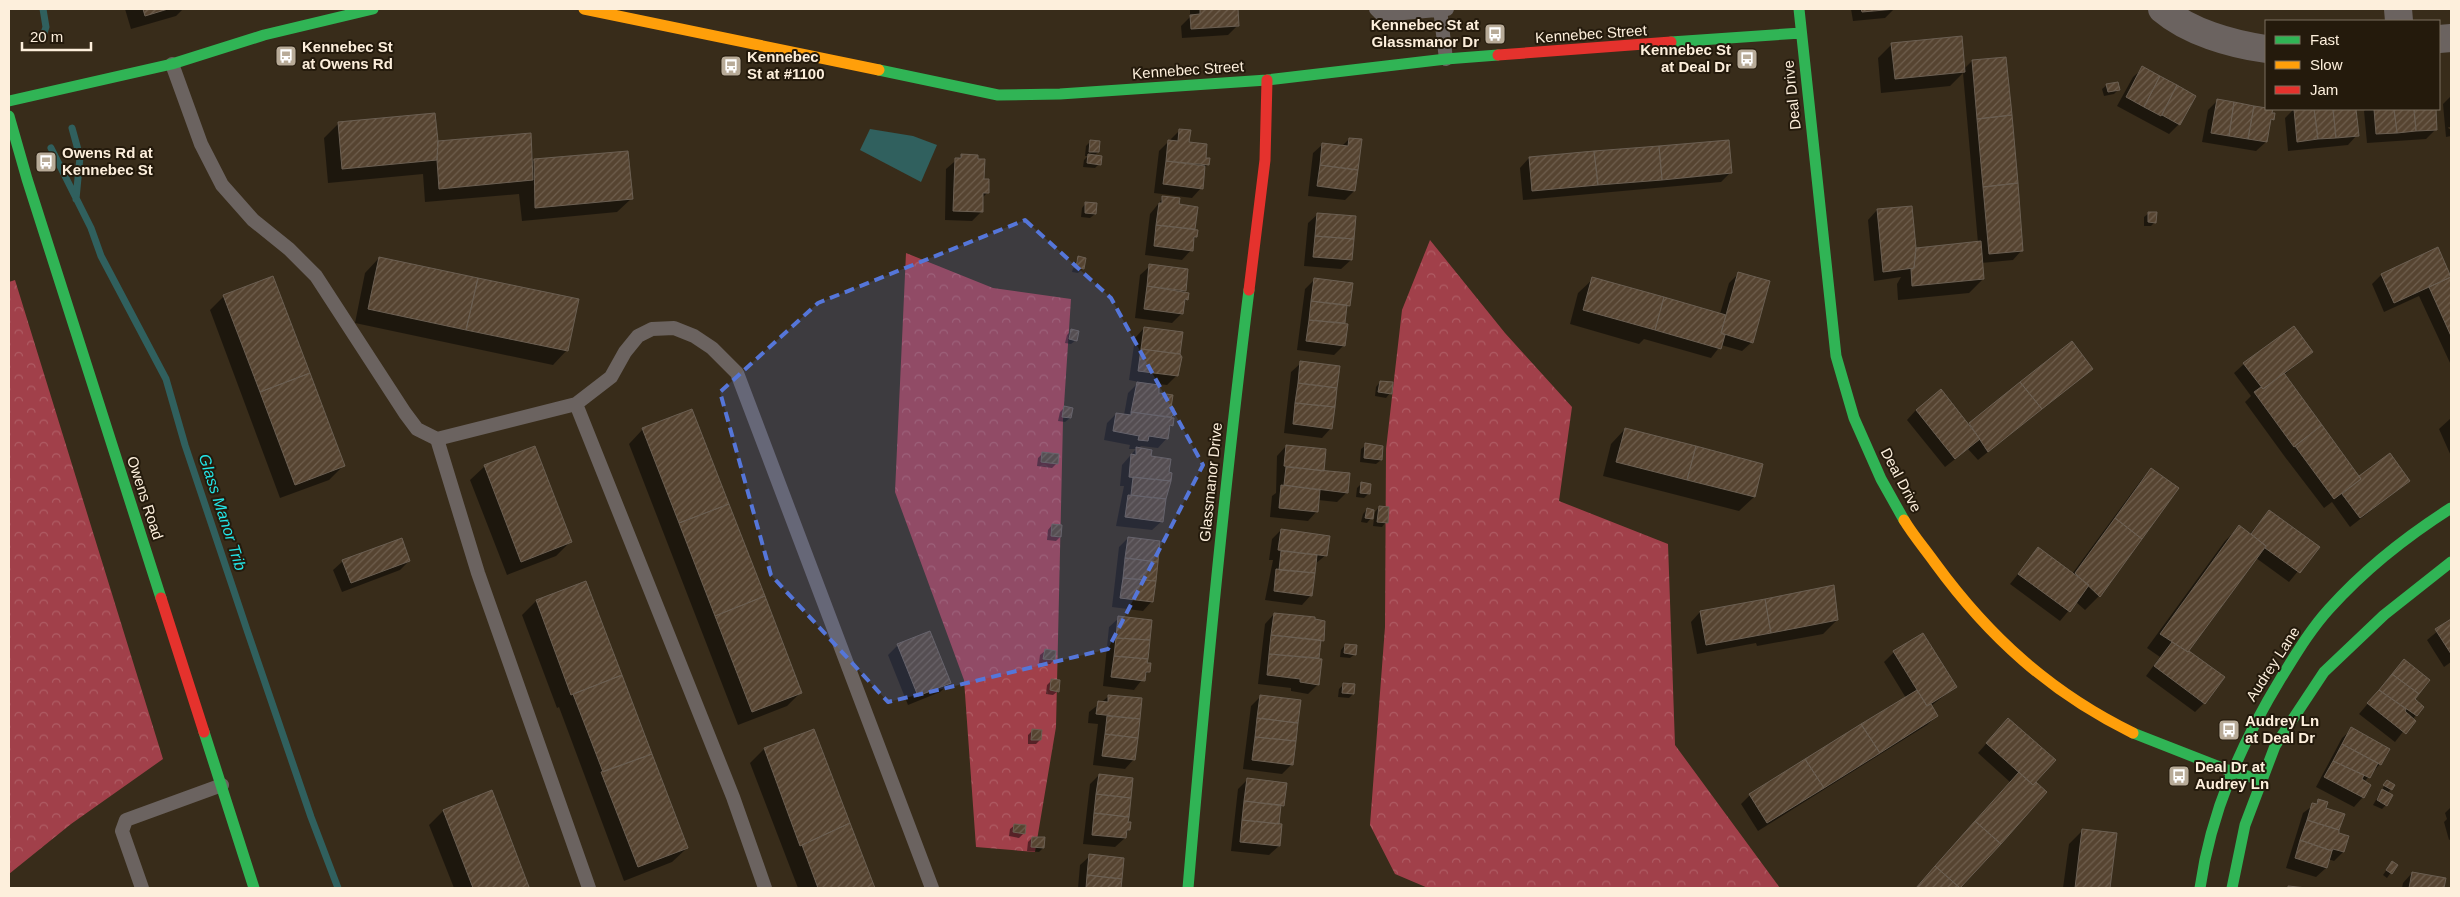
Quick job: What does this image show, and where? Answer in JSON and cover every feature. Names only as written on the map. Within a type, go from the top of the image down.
[{"type":"street","points":[[9,101],[172,64],[264,35],[373,9]]},
{"type":"street","name":"Kennebec Street","points":[[584,9],[998,95],[1060,94],[1267,80],[1446,59],[1801,33]]},
{"type":"street","name":"Deal Drive","points":[[1799,9],[1836,356],[1854,418],[1881,479],[1916,538],[1952,586],[2007,648],[2048,683],[2108,721],[2141,737],[2230,771],[2261,780]]},
{"type":"street","points":[[2162,9],[2178,20],[2211,35],[2265,49]]},
{"type":"street","name":"Glassmanor Drive","points":[[1188,888],[1206,671],[1231,438],[1265,160],[1267,80]]},
{"type":"street","name":"Owens Road","points":[[9,116],[27,180],[254,888]]},
{"type":"street","name":"Audrey Lane","points":[[2200,888],[2201,872],[2214,821],[2230,771],[2256,718],[2308,636],[2328,610],[2451,508]]},
{"type":"street","points":[[2232,888],[2244,825],[2275,746],[2324,672],[2394,602],[2451,562]]},
{"type":"lane","points":[[1376,9],[1382,15],[1442,9],[1446,59]]},
{"type":"lane","points":[[172,64],[201,144],[222,185],[253,220],[289,249],[316,276],[417,429],[437,438],[576,404],[611,377],[625,352],[638,336],[652,329],[674,328],[694,336],[712,348],[737,372],[932,888]]},
{"type":"lane","points":[[576,404],[733,797],[765,888]]},
{"type":"lane","points":[[437,438],[478,573],[589,888]]},
{"type":"lane","points":[[142,888],[122,832],[126,820],[222,785]]},
{"type":"highlighted area","points":[[1025,220],[1111,298],[1203,465],[1108,649],[888,702],[771,575],[720,392],[818,303]]},
{"type":"green space","points":[[1430,240],[1505,333],[1572,407],[1559,501],[1668,544],[1675,745],[1780,888],[1428,888],[1395,874],[1370,825],[1385,627],[1386,449],[1402,310]]},
{"type":"green space","points":[[906,253],[993,288],[1071,299],[1063,420],[1056,727],[1035,852],[976,847],[964,680],[895,492]]},
{"type":"green space","points":[[15,280],[163,759],[71,824],[9,874],[9,282]]},
{"type":"water","points":[[870,129],[913,136],[937,145],[921,182],[860,150]]},
{"type":"building","points":[[143,9],[168,9],[145,16]]},
{"type":"building","points":[[1200,9],[1238,9],[1239,26],[1191,29],[1190,15],[1200,14]]},
{"type":"building","points":[[1861,9],[1896,9],[1862,12]]},
{"type":"building","points":[[1962,36],[1965,72],[1895,79],[1891,43]]},
{"type":"building","points":[[2006,57],[2012,115],[1977,119],[1972,60]]},
{"type":"building","points":[[2142,66],[2160,76],[2144,107],[2126,97]]},
{"type":"building","points":[[2160,76],[2177,85],[2161,116],[2144,107]]},
{"type":"building","points":[[2118,82],[2120,90],[2108,92],[2106,84]]},
{"type":"building","points":[[2177,85],[2196,96],[2180,125],[2162,115]]},
{"type":"building","points":[[2217,99],[2234,102],[2229,136],[2211,133]]},
{"type":"building","points":[[2234,102],[2254,106],[2248,139],[2229,136]]},
{"type":"building","points":[[2254,106],[2265,108],[2265,110],[2273,110],[2272,113],[2275,113],[2274,120],[2271,119],[2267,142],[2248,139]]},
{"type":"building","points":[[2294,110],[2314,110],[2318,139],[2297,142]]},
{"type":"building","points":[[2314,110],[2333,110],[2336,138],[2318,139]]},
{"type":"building","points":[[2333,110],[2356,110],[2359,136],[2336,138]]},
{"type":"building","points":[[2374,110],[2394,110],[2397,133],[2376,134]]},
{"type":"building","points":[[2394,110],[2414,110],[2416,131],[2397,133]]},
{"type":"building","points":[[2414,110],[2436,110],[2437,130],[2416,131]]},
{"type":"building","points":[[435,113],[438,141],[437,160],[342,169],[338,122]]},
{"type":"building","points":[[2012,115],[2018,183],[1983,187],[1977,119]]},
{"type":"building","points":[[1179,129],[1191,130],[1189,142],[1207,144],[1206,158],[1210,158],[1209,165],[1166,161],[1168,140],[1178,141]]},
{"type":"building","points":[[531,133],[533,180],[439,189],[438,141]]},
{"type":"building","points":[[1349,138],[1362,139],[1358,170],[1320,165],[1322,143],[1348,146]]},
{"type":"building","points":[[1090,140],[1100,141],[1099,152],[1089,152]]},
{"type":"building","points":[[1729,140],[1732,173],[1662,180],[1659,146]]},
{"type":"building","points":[[1659,146],[1662,180],[1598,185],[1594,151]]},
{"type":"building","points":[[628,151],[633,199],[535,208],[534,159]]},
{"type":"building","points":[[1594,151],[1598,185],[1532,191],[1529,157]]},
{"type":"building","points":[[961,154],[978,155],[978,159],[985,159],[984,179],[989,179],[989,193],[983,193],[983,212],[953,211],[955,158],[961,158]]},
{"type":"building","points":[[1088,154],[1102,156],[1101,165],[1087,163]]},
{"type":"building","points":[[1166,161],[1205,166],[1203,189],[1163,184]]},
{"type":"building","points":[[1320,165],[1358,170],[1355,191],[1317,186]]},
{"type":"building","points":[[2018,183],[2023,251],[1989,254],[1983,187]]},
{"type":"building","points":[[1162,196],[1180,198],[1179,204],[1198,207],[1195,229],[1156,225],[1159,203],[1162,203]]},
{"type":"building","points":[[1085,202],[1097,203],[1096,214],[1085,213]]},
{"type":"building","points":[[1912,206],[1916,248],[1914,268],[1883,272],[1877,209]]},
{"type":"building","points":[[2148,212],[2157,212],[2156,223],[2148,222]]},
{"type":"building","points":[[1317,213],[1356,216],[1354,239],[1315,236]]},
{"type":"building","points":[[1156,225],[1198,230],[1197,237],[1194,237],[1193,251],[1154,246]]},
{"type":"building","points":[[1315,236],[1354,239],[1352,260],[1313,257]]},
{"type":"building","points":[[1981,241],[1984,279],[1912,286],[1911,269],[1914,268],[1916,248]]},
{"type":"building","points":[[2438,247],[2451,277],[2394,303],[2381,274]]},
{"type":"building","points":[[1078,256],[1086,258],[1084,269],[1076,267]]},
{"type":"building","points":[[379,257],[478,278],[466,330],[368,309]]},
{"type":"building","points":[[1149,264],[1188,269],[1186,291],[1147,286]]},
{"type":"building","points":[[1738,272],[1770,281],[1753,343],[1721,333]]},
{"type":"building","points":[[273,276],[310,373],[260,392],[223,295]]},
{"type":"building","points":[[1592,277],[1664,297],[1655,330],[1583,310]]},
{"type":"building","points":[[2451,277],[2451,336],[2429,287]]},
{"type":"building","points":[[478,278],[579,299],[568,351],[466,330]]},
{"type":"building","points":[[1314,278],[1353,283],[1350,306],[1311,301]]},
{"type":"building","points":[[1147,286],[1189,293],[1188,300],[1185,299],[1183,314],[1144,309]]},
{"type":"building","points":[[1664,297],[1726,315],[1721,333],[1725,335],[1721,349],[1655,330]]},
{"type":"building","points":[[1311,301],[1347,305],[1345,323],[1309,320]]},
{"type":"building","points":[[1309,320],[1348,324],[1345,346],[1306,341]]},
{"type":"building","points":[[2294,326],[2313,352],[2263,389],[2243,363]]},
{"type":"building","points":[[1144,327],[1183,332],[1180,354],[1141,349]]},
{"type":"building","points":[[1071,329],[1079,331],[1077,341],[1069,339]]},
{"type":"building","points":[[2072,341],[2093,369],[2042,409],[2020,382]]},
{"type":"building","points":[[1141,349],[1180,354],[1182,357],[1178,376],[1138,371]]},
{"type":"building","points":[[1300,361],[1340,366],[1337,388],[1298,383]]},
{"type":"building","points":[[310,373],[345,466],[295,485],[260,392]]},
{"type":"building","points":[[2284,373],[2322,425],[2294,447],[2254,392],[2261,387],[2263,389]]},
{"type":"building","points":[[1380,381],[1393,382],[1392,394],[1378,392]]},
{"type":"building","points":[[1137,382],[1159,385],[1159,393],[1173,395],[1171,408],[1174,408],[1173,415],[1171,417],[1131,412]]},
{"type":"building","points":[[2020,382],[2042,409],[1988,452],[1969,423]]},
{"type":"building","points":[[1298,383],[1337,388],[1335,407],[1295,403]]},
{"type":"building","points":[[1941,389],[1980,439],[1955,459],[1916,410]]},
{"type":"building","points":[[1295,403],[1335,407],[1332,429],[1293,424]]},
{"type":"building","points":[[1064,406],[1073,408],[1071,418],[1062,417]]},
{"type":"building","points":[[692,409],[729,504],[679,523],[642,428]]},
{"type":"building","points":[[1131,412],[1174,418],[1173,426],[1170,425],[1168,439],[1149,436],[1148,441],[1138,440],[1139,436],[1113,431],[1116,413],[1131,415]]},
{"type":"building","points":[[2322,425],[2361,479],[2334,499],[2295,446]]},
{"type":"building","points":[[1625,428],[1696,446],[1687,480],[1616,462]]},
{"type":"building","points":[[1365,443],[1383,446],[1382,460],[1364,458]]},
{"type":"building","points":[[1286,445],[1326,449],[1324,471],[1284,466]]},
{"type":"building","points":[[535,446],[572,542],[521,562],[484,465]]},
{"type":"building","points":[[1696,446],[1763,464],[1755,497],[1687,480]]},
{"type":"building","points":[[1136,447],[1152,450],[1151,456],[1171,459],[1169,472],[1172,473],[1171,481],[1129,477],[1131,454],[1136,455]]},
{"type":"building","points":[[1042,452],[1059,454],[1058,464],[1041,462]]},
{"type":"building","points":[[2390,453],[2410,481],[2360,518],[2342,494],[2361,479],[2359,476]]},
{"type":"building","points":[[1286,467],[1350,473],[1348,493],[1284,485]]},
{"type":"building","points":[[2151,468],[2179,488],[2142,539],[2115,518]]},
{"type":"building","points":[[1133,477],[1171,481],[1166,499],[1131,495]]},
{"type":"building","points":[[1361,482],[1371,484],[1370,494],[1360,493]]},
{"type":"building","points":[[1281,485],[1320,490],[1318,512],[1279,508]]},
{"type":"building","points":[[1128,495],[1166,499],[1163,522],[1125,517]]},
{"type":"building","points":[[729,504],[765,596],[715,616],[679,523]]},
{"type":"building","points":[[1379,506],[1389,507],[1388,523],[1377,522]]},
{"type":"building","points":[[1367,508],[1374,510],[1373,519],[1365,518]]},
{"type":"building","points":[[2269,510],[2320,547],[2300,573],[2265,548],[2266,546],[2251,534]]},
{"type":"building","points":[[2115,518],[2142,539],[2100,597],[2075,573]]},
{"type":"building","points":[[1052,524],[1062,525],[1061,537],[1051,536]]},
{"type":"building","points":[[2239,525],[2266,546],[2188,652],[2160,634]]},
{"type":"building","points":[[1281,529],[1330,536],[1327,556],[1278,550]]},
{"type":"building","points":[[1128,537],[1160,541],[1158,562],[1125,558]]},
{"type":"building","points":[[402,538],[410,561],[351,583],[342,560]]},
{"type":"building","points":[[2038,547],[2089,585],[2070,612],[2018,574]]},
{"type":"building","points":[[1281,551],[1317,555],[1315,573],[1279,570]]},
{"type":"building","points":[[1125,558],[1158,562],[1156,581],[1123,578]]},
{"type":"building","points":[[1276,569],[1315,573],[1312,596],[1274,591]]},
{"type":"building","points":[[1123,578],[1156,581],[1153,602],[1120,598]]},
{"type":"building","points":[[586,581],[622,675],[571,695],[536,600]]},
{"type":"building","points":[[1834,585],[1838,620],[1771,633],[1765,599]]},
{"type":"building","points":[[765,596],[802,693],[752,712],[715,616]]},
{"type":"building","points":[[1765,599],[1771,633],[1706,645],[1700,611]]},
{"type":"building","points":[[1274,613],[1315,617],[1315,619],[1325,621],[1324,641],[1271,635]]},
{"type":"building","points":[[1118,616],[1152,620],[1150,640],[1116,638]]},
{"type":"building","points":[[2451,619],[2451,654],[2435,629]]},
{"type":"building","points":[[930,631],[951,683],[918,696],[897,644]]},
{"type":"building","points":[[1923,633],[1957,687],[1927,706],[1893,651]]},
{"type":"building","points":[[1271,635],[1321,640],[1319,658],[1269,654]]},
{"type":"building","points":[[1116,638],[1150,640],[1148,659],[1114,656]]},
{"type":"building","points":[[2172,642],[2189,651],[2225,677],[2205,704],[2154,666]]},
{"type":"building","points":[[1345,644],[1357,645],[1356,655],[1344,653]]},
{"type":"building","points":[[1045,649],[1056,651],[1055,660],[1043,659]]},
{"type":"building","points":[[1269,654],[1322,659],[1319,685],[1300,682],[1300,679],[1267,675]]},
{"type":"building","points":[[1114,656],[1148,659],[1147,663],[1151,663],[1150,672],[1146,672],[1145,681],[1111,677]]},
{"type":"building","points":[[2404,659],[2430,680],[2419,694],[2392,674]]},
{"type":"building","points":[[2392,674],[2419,694],[2415,699],[2424,707],[2417,716],[2379,690]]},
{"type":"building","points":[[622,675],[652,754],[603,772],[573,694]]},
{"type":"building","points":[[1051,679],[1060,680],[1059,692],[1050,690]]},
{"type":"building","points":[[1343,683],[1355,684],[1354,694],[1342,693]]},
{"type":"building","points":[[1917,690],[1927,706],[1931,704],[1938,716],[1880,753],[1861,724]]},
{"type":"building","points":[[2379,690],[2406,709],[2405,711],[2416,721],[2406,734],[2367,703]]},
{"type":"building","points":[[1108,695],[1142,698],[1140,719],[1096,714],[1098,701],[1108,702]]},
{"type":"building","points":[[1260,695],[1301,700],[1298,723],[1257,718]]},
{"type":"building","points":[[1107,716],[1140,719],[1138,738],[1105,734]]},
{"type":"building","points":[[1257,718],[1298,723],[1296,741],[1255,737]]},
{"type":"building","points":[[2008,718],[2056,760],[2033,785],[1986,743]]},
{"type":"building","points":[[1861,724],[1880,753],[1824,788],[1805,759]]},
{"type":"building","points":[[2351,727],[2390,749],[2381,765],[2342,744]]},
{"type":"building","points":[[814,729],[850,823],[800,846],[764,748]]},
{"type":"building","points":[[1032,729],[1042,730],[1041,740],[1031,740]]},
{"type":"building","points":[[1105,734],[1138,738],[1135,760],[1102,756]]},
{"type":"building","points":[[1255,737],[1296,741],[1293,765],[1252,760]]},
{"type":"building","points":[[2342,744],[2378,763],[2370,778],[2333,761]]},
{"type":"building","points":[[652,754],[688,848],[638,867],[601,772]]},
{"type":"building","points":[[1805,759],[1824,788],[1767,823],[1749,794]]},
{"type":"building","points":[[2333,761],[2364,775],[2362,779],[2371,785],[2364,798],[2324,777]]},
{"type":"building","points":[[2019,772],[2033,785],[2036,782],[2047,792],[2001,844],[1975,821]]},
{"type":"building","points":[[1099,774],[1133,778],[1131,798],[1096,794]]},
{"type":"building","points":[[1247,778],[1287,783],[1284,806],[1244,801]]},
{"type":"building","points":[[2387,780],[2395,785],[2392,790],[2383,785]]},
{"type":"building","points":[[2382,789],[2393,795],[2387,806],[2377,800]]},
{"type":"building","points":[[492,790],[529,887],[473,888],[443,810]]},
{"type":"building","points":[[1096,794],[1131,798],[1129,817],[1094,813]]},
{"type":"building","points":[[2318,799],[2328,802],[2326,808],[2345,814],[2339,830],[2307,820],[2312,803],[2317,804]]},
{"type":"building","points":[[1244,801],[1281,805],[1279,824],[1242,820]]},
{"type":"building","points":[[1094,813],[1129,817],[1128,822],[1131,822],[1130,830],[1127,830],[1126,838],[1092,835]]},
{"type":"building","points":[[1242,820],[1282,824],[1280,846],[1240,842]]},
{"type":"building","points":[[2307,820],[2339,830],[2339,833],[2349,836],[2344,852],[2333,849],[2332,851],[2300,840]]},
{"type":"building","points":[[1975,821],[2001,844],[1960,888],[1935,866]]},
{"type":"building","points":[[850,823],[875,888],[818,888],[802,845]]},
{"type":"building","points":[[1014,824],[1026,825],[1025,834],[1013,832]]},
{"type":"building","points":[[2082,829],[2117,833],[2110,888],[2075,888]]},
{"type":"building","points":[[1032,837],[1045,837],[1044,848],[1031,847]]},
{"type":"building","points":[[2300,840],[2332,851],[2327,868],[2295,858]]},
{"type":"building","points":[[1089,854],[1124,858],[1122,879],[1087,875]]},
{"type":"building","points":[[2392,861],[2398,865],[2392,874],[2386,870]]},
{"type":"building","points":[[1935,866],[1960,888],[1916,888]]},
{"type":"building","points":[[2412,872],[2446,878],[2444,888],[2409,888]]},
{"type":"building","points":[[1087,875],[1122,879],[1121,888],[1086,888]]},
{"type":"building","points":[[2288,886],[2307,888],[2288,888]]},
{"type":"waterway","points":[[42,39],[46,27],[43,9]]},
{"type":"waterway","points":[[72,128],[80,157],[76,199]]},
{"type":"waterway","name":"Glass Manor Trib","points":[[51,148],[91,228],[101,256],[166,379],[185,445],[248,633],[311,817],[338,888]]},
{"type":"traffic: fast","points":[[9,101],[172,64],[264,35],[373,9]]},
{"type":"traffic: fast","points":[[1799,9],[1836,356],[1854,418],[1881,479],[1904,520]]},
{"type":"traffic: fast","points":[[1671,42],[1801,33]]},
{"type":"traffic: fast","points":[[879,70],[998,95],[1060,94],[1267,80],[1446,59],[1498,55]]},
{"type":"traffic: fast","points":[[9,116],[27,179],[161,598]]},
{"type":"traffic: fast","points":[[1188,888],[1231,439],[1249,290]]},
{"type":"traffic: fast","points":[[2200,888],[2212,832],[2230,779],[2266,703],[2304,642],[2322,617],[2371,567],[2418,530],[2451,508]]},
{"type":"traffic: fast","points":[[2232,888],[2245,825],[2275,746],[2324,672],[2384,615],[2451,562]]},
{"type":"traffic: fast","points":[[204,732],[254,888]]},
{"type":"traffic: fast","points":[[2133,733],[2230,771],[2261,780]]},
{"type":"traffic: slow","points":[[584,9],[879,70]]},
{"type":"traffic: slow","points":[[1904,520],[1956,590],[2000,639],[2024,661],[2075,700],[2133,733]]},
{"type":"traffic: jam","points":[[1498,55],[1671,42]]},
{"type":"traffic: jam","points":[[1249,290],[1265,160],[1267,80]]},
{"type":"traffic: jam","points":[[161,598],[204,732]]},
{"type":"place","name":"Kennebec St at Glassmanor Dr","points":[[1495,34]]},
{"type":"place","name":"Kennebec St at Owens Rd","points":[[286,56]]},
{"type":"place","name":"Kennebec St at Deal Dr","points":[[1747,59]]},
{"type":"place","name":"Kennebec St at #1100","points":[[731,66]]},
{"type":"place","name":"Owens Rd at Kennebec St","points":[[46,162]]},
{"type":"place","name":"Audrey Ln at Deal Dr","points":[[2229,730]]},
{"type":"place","name":"Deal Dr at Audrey Ln","points":[[2179,776]]}]
